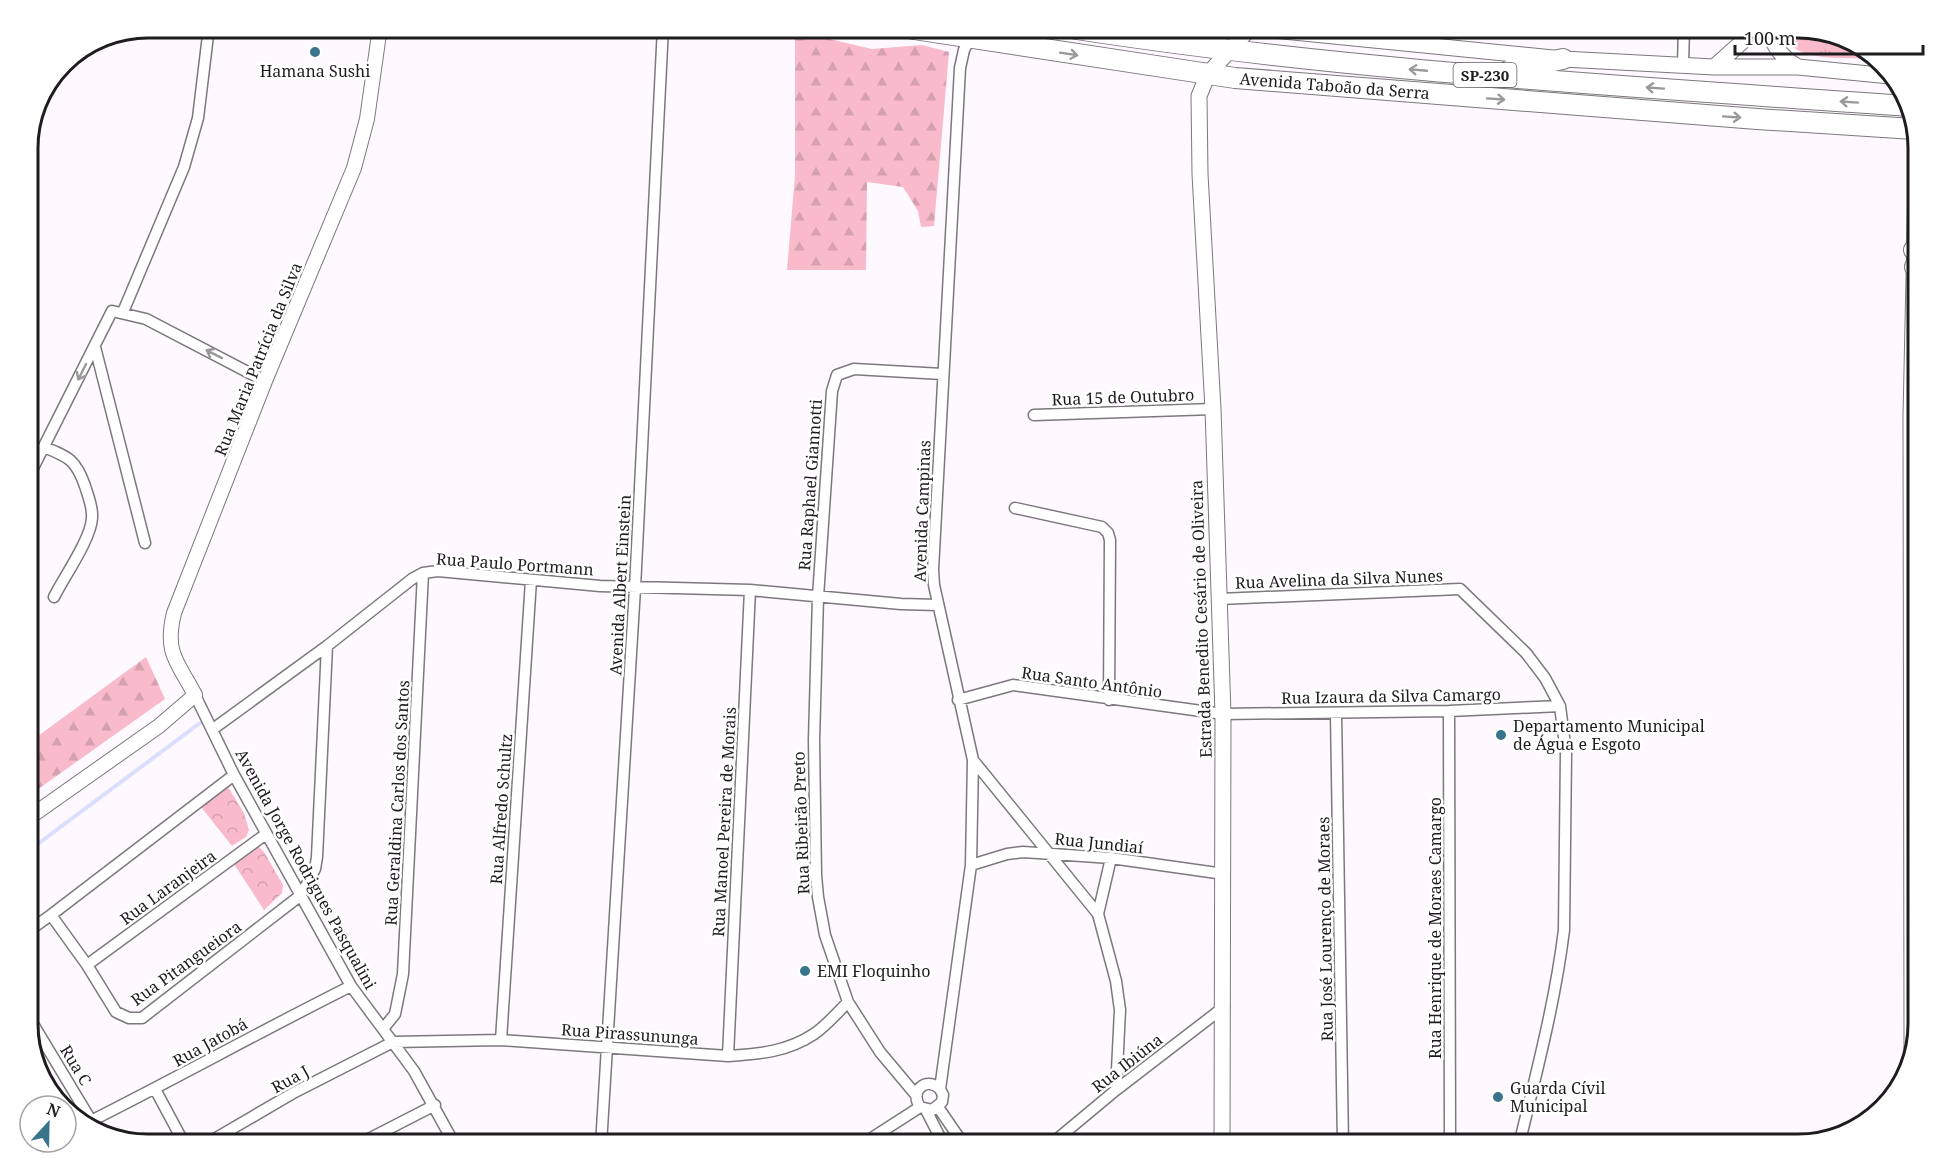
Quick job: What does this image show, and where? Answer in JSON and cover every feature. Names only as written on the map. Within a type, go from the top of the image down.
[{"type":"highway","name":"Avenida Taboão da Serra","points":[[1001,38],[1184,71],[1204,83],[1434,95],[1905,128]]},
{"type":"highway","name":"Avenida Taboão da Serra","points":[[1136,38],[1449,73],[1899,105]]},
{"type":"highway","points":[[1149,40],[1155,38]]},
{"type":"highway","points":[[1449,73],[1507,70],[1563,59]]},
{"type":"main road","points":[[1204,83],[1239,38]]},
{"type":"main road","points":[[1404,38],[1563,59],[1714,67],[1798,67],[1880,75]]},
{"type":"main road","points":[[1714,67],[1745,38]]},
{"type":"main road","points":[[1756,67],[1764,55],[1768,38]]},
{"type":"main road","points":[[1771,38],[1776,50],[1798,67]]},
{"type":"main road","name":"Estrada Benedito Cesário de Oliveira","points":[[1204,83],[1200,174],[1212,409],[1223,714],[1222,1134]]},
{"type":"street","points":[[123,312],[184,167],[198,118],[208,38]]},
{"type":"street","name":"Rua Maria Patrícia da Silva","points":[[195,695],[172,656],[170,628],[266,381],[354,168],[367,119],[378,38]]},
{"type":"street","name":"Avenida Albert Einstein","points":[[602,1134],[635,588],[662,38]]},
{"type":"street","name":"Avenida Campinas","points":[[938,1107],[943,1095],[940,1089],[971,865],[973,760],[938,605],[933,570],[960,68],[964,50],[970,38]]},
{"type":"street","points":[[1683,65],[1684,38]]},
{"type":"street","points":[[38,459],[112,311],[146,319],[266,381]]},
{"type":"street","points":[[95,346],[145,543]]},
{"type":"street","name":"Rua Raphael Giannotti","points":[[818,597],[832,391],[837,375],[854,369],[942,374]]},
{"type":"street","name":"Rua 15 de Outubro","points":[[1034,415],[1212,409]]},
{"type":"street","points":[[44,447],[65,455],[75,462],[91,504],[92,517],[87,535],[54,597]]},
{"type":"street","points":[[1015,508],[1102,527],[1108,533],[1110,540],[1109,700]]},
{"type":"street","name":"Rua Paulo Portmann","points":[[213,729],[423,573],[438,571],[635,588],[750,590],[901,604],[938,605]]},
{"type":"street","name":"Rua Geraldina Carlos dos Santos","points":[[383,1029],[395,1014],[403,974],[423,573]]},
{"type":"street","name":"Rua Alfredo Schultz","points":[[501,1040],[531,580]]},
{"type":"street","name":"Rua Avelina da Silva Nunes","points":[[1220,598],[1460,589],[1526,653],[1545,678],[1560,706]]},
{"type":"street","name":"Rua Manoel Pereira de Morais","points":[[729,1056],[750,590]]},
{"type":"street","name":"Rua Ribeirão Preto","points":[[818,597],[814,740],[816,875],[825,935],[848,1002],[880,1052],[916,1095]]},
{"type":"street","points":[[301,895],[315,869],[317,857],[327,646]]},
{"type":"street","name":"Rua Santo Antônio","points":[[958,700],[1013,685],[1223,714]]},
{"type":"street","points":[[38,811],[159,726],[195,695]]},
{"type":"street","name":"Avenida Jorge Rodrigues Pasqualini","points":[[195,695],[234,775],[351,986],[414,1071],[450,1134]]},
{"type":"street","points":[[1522,1134],[1561,957],[1564,930],[1566,753],[1560,706]]},
{"type":"street","name":"Rua Izaura da Silva Camargo","points":[[1223,714],[1449,711],[1560,706]]},
{"type":"street","name":"Rua Henrique de Moraes Camargo","points":[[1449,711],[1450,1134]]},
{"type":"street","name":"Rua José Lourenço de Moraes","points":[[1336,712],[1343,1134]]},
{"type":"street","points":[[973,760],[1098,914],[1116,981],[1120,1010],[1116,1090]]},
{"type":"street","points":[[38,924],[234,775]]},
{"type":"street","name":"Rua Laranjeira","points":[[87,965],[266,834]]},
{"type":"street","name":"Rua Jundiaí","points":[[971,865],[1007,854],[1023,852],[1111,858],[1224,874]]},
{"type":"street","points":[[1098,914],[1111,858]]},
{"type":"street","name":"Rua Pitangueiora","points":[[51,915],[87,965],[116,1012],[129,1018],[142,1018],[301,895]]},
{"type":"street","name":"Rua Jatobá","points":[[93,1120],[351,986]]},
{"type":"street","name":"Rua Pirassununga","points":[[393,1042],[501,1040],[729,1056],[763,1054],[791,1047],[815,1034],[848,1002]]},
{"type":"street","name":"Rua Ibiúna","points":[[1063,1134],[1116,1090],[1224,1007]]},
{"type":"street","name":"Rua C","points":[[38,1034],[83,1114]]},
{"type":"street","name":"Rua J","points":[[223,1134],[295,1092],[393,1042]]},
{"type":"street","points":[[938,1134],[923,1108],[916,1101],[916,1095],[918,1089],[929,1083],[940,1089]]},
{"type":"street","points":[[155,1089],[179,1134]]},
{"type":"street","points":[[378,1134],[435,1105]]},
{"type":"street","points":[[879,1134],[923,1108],[932,1110],[938,1107],[956,1134]]},
{"type":"green space","points":[[795,38],[825,38],[872,49],[922,45],[949,52],[934,226],[921,227],[918,211],[903,187],[867,182],[866,270],[787,270],[795,175]]},
{"type":"green space","points":[[1786,38],[1812,38],[1826,41],[1863,59],[1810,55],[1794,48]]},
{"type":"green space","points":[[146,657],[165,699],[38,789],[38,736]]},
{"type":"green space","points":[[228,787],[244,813],[249,830],[246,837],[232,846],[201,807]]},
{"type":"green space","points":[[258,846],[264,852],[283,885],[282,893],[264,910],[234,864]]},
{"type":"waterway","points":[[38,844],[200,723]]},
{"type":"place","name":"Hamana Sushi","points":[[315,52]]},
{"type":"place","name":"Departamento Municipal de Água e Esgoto","points":[[1501,735]]},
{"type":"place","name":"EMI Floquinho","points":[[805,971]]},
{"type":"place","name":"Guarda Cívil Municipal","points":[[1498,1097]]}]
